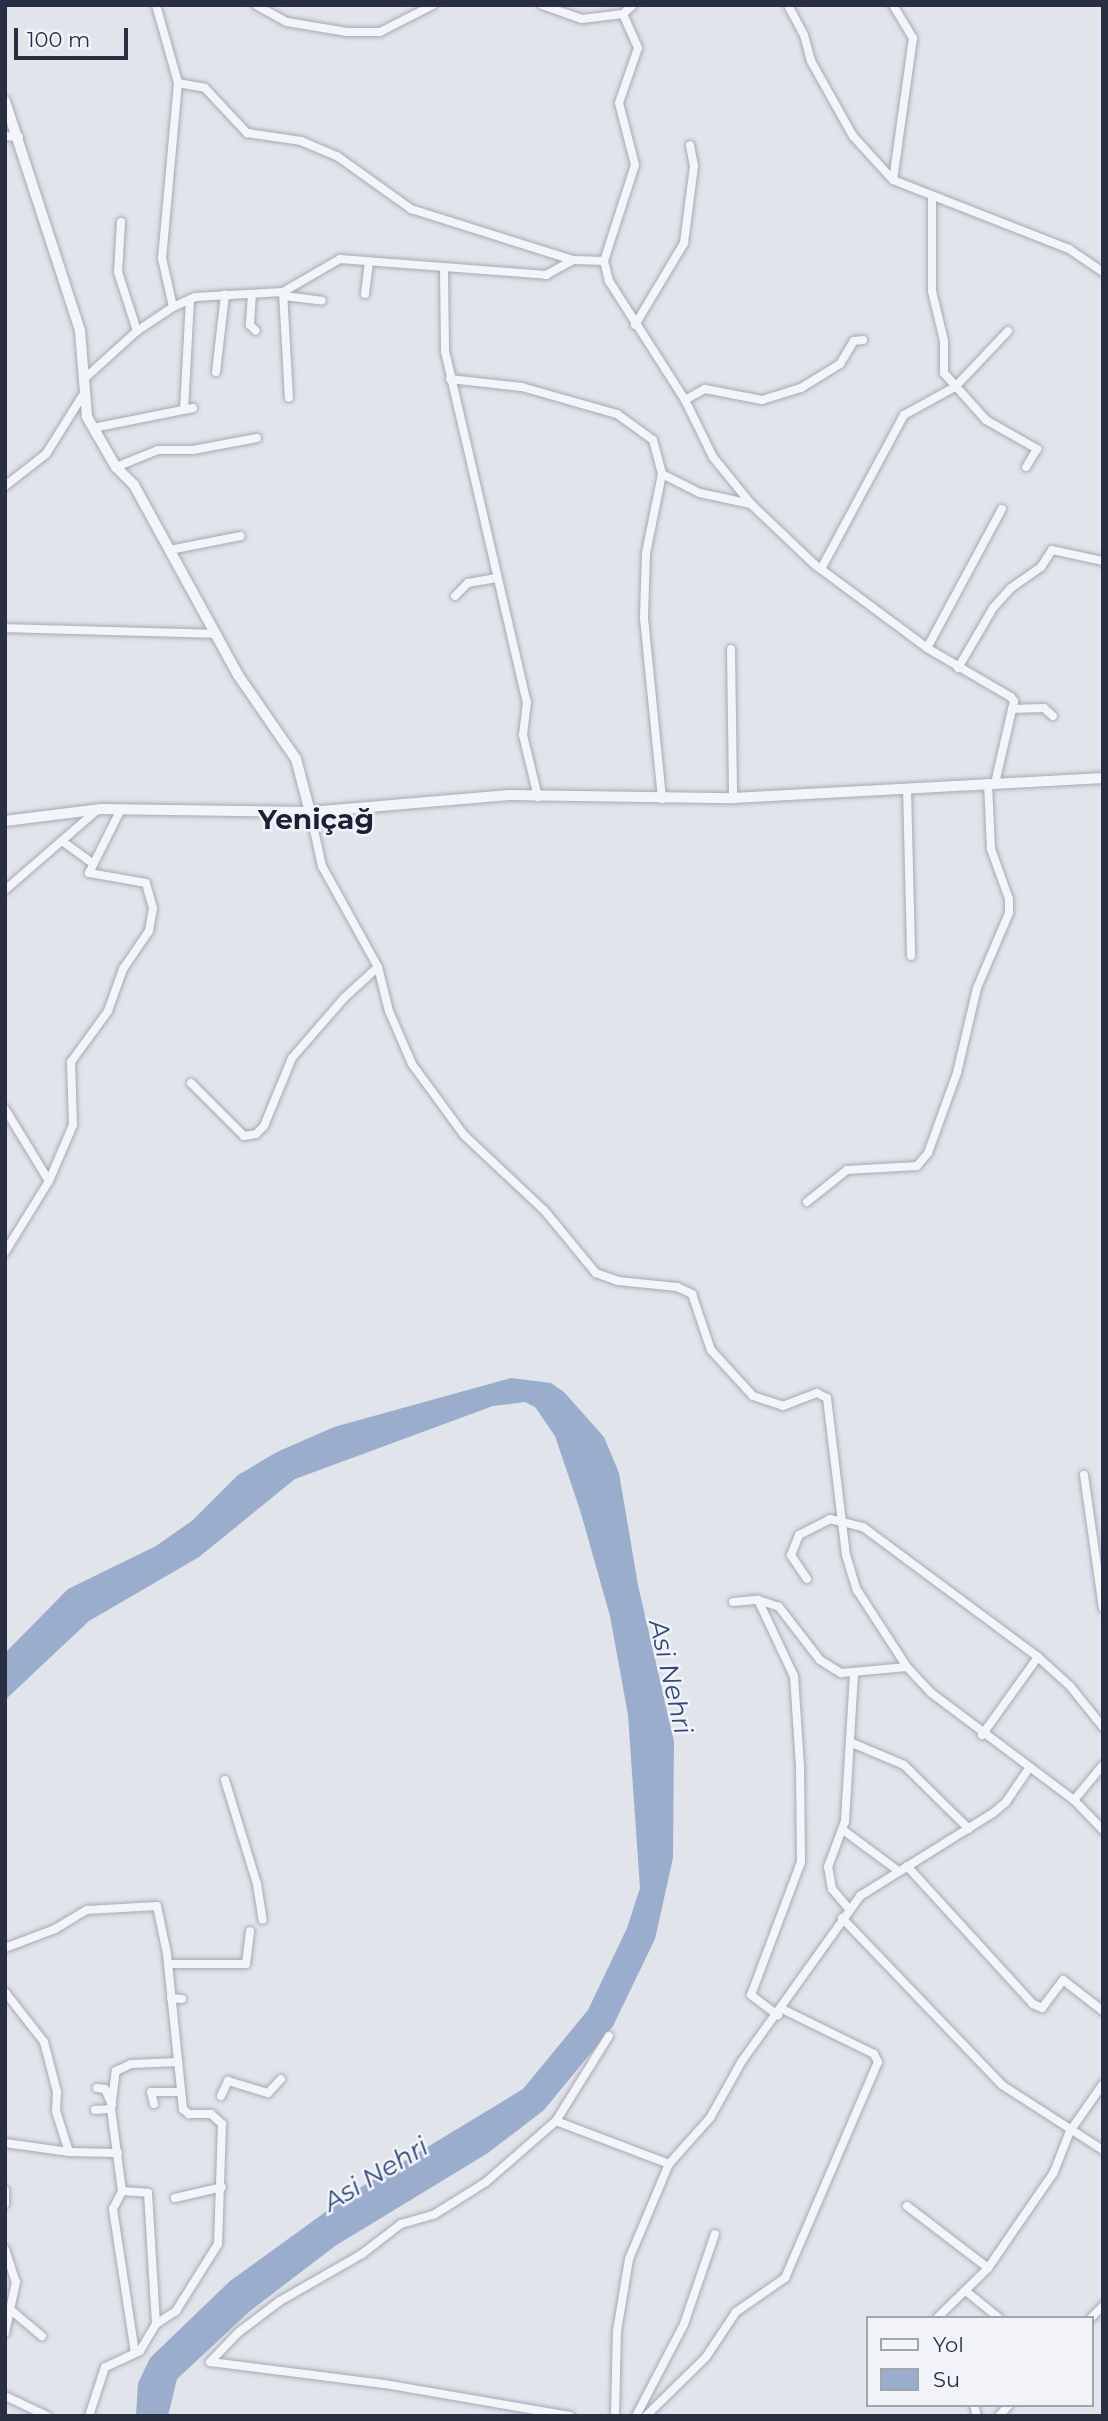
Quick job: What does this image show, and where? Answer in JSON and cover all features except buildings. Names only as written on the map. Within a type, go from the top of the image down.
[{"type":"street","points":[[156,5],[178,83],[162,258],[173,307]]},
{"type":"street","points":[[256,5],[287,22],[380,32],[433,5]]},
{"type":"street","points":[[542,5],[582,19],[623,14],[633,5]]},
{"type":"street","points":[[788,5],[804,35],[811,61],[853,136],[893,180],[1069,249],[1103,272]]},
{"type":"street","points":[[892,5],[913,38],[893,180]]},
{"type":"street","points":[[623,14],[638,48],[619,103],[635,165],[604,261],[609,281],[635,326],[685,400],[713,457],[751,504],[821,569],[927,648],[1011,697],[1012,709],[992,783],[991,849],[1009,899],[1009,913],[977,988],[957,1073],[928,1153],[917,1166],[847,1170],[807,1202]]},
{"type":"street","points":[[178,83],[205,88],[247,133],[301,141],[337,156],[411,209],[573,260],[604,261]]},
{"type":"street","points":[[5,101],[19,137],[79,331],[83,395],[93,428],[116,467],[135,485],[217,634],[296,759],[322,866],[378,967],[389,1011],[412,1064],[464,1135],[544,1210],[584,1263],[596,1273],[618,1281],[677,1287],[692,1294],[711,1350],[763,1402],[783,1406],[817,1393],[827,1398],[841,1518],[850,1573],[857,1590],[907,1667],[941,1703],[1074,1800],[1103,1830]]},
{"type":"street","points":[[5,136],[19,137]]},
{"type":"street","points":[[635,326],[684,243],[694,166],[690,145]]},
{"type":"street","points":[[932,196],[932,291],[944,341],[944,373],[986,420],[1037,449],[1026,467]]},
{"type":"street","points":[[121,222],[118,271],[137,331]]},
{"type":"street","points":[[284,294],[340,259],[546,275],[573,260]]},
{"type":"street","points":[[365,294],[369,261]]},
{"type":"street","points":[[444,269],[442,321],[450,379],[527,702],[523,735],[538,797]]},
{"type":"street","points":[[252,294],[250,325],[256,331]]},
{"type":"street","points":[[84,379],[137,331],[190,299],[225,295],[284,294],[322,301]]},
{"type":"street","points":[[284,294],[289,398]]},
{"type":"street","points":[[216,372],[225,295]]},
{"type":"street","points":[[93,428],[188,409],[190,299]]},
{"type":"street","points":[[821,569],[904,415],[955,387],[1008,331]]},
{"type":"street","points":[[685,400],[705,389],[762,400],[801,388],[839,364],[854,341],[863,340]]},
{"type":"street","points":[[450,379],[522,387],[617,414],[653,440],[662,474],[646,553],[644,618],[662,799]]},
{"type":"street","points":[[5,486],[10,475],[46,453],[83,395]]},
{"type":"street","points":[[116,467],[158,450],[193,450],[257,438]]},
{"type":"street","points":[[662,474],[700,493],[751,504]]},
{"type":"street","points":[[927,648],[1002,509]]},
{"type":"street","points":[[170,550],[241,536]]},
{"type":"street","points":[[958,668],[993,608],[1010,588],[1041,567],[1052,550],[1103,561]]},
{"type":"street","points":[[455,596],[468,583],[497,578]]},
{"type":"street","points":[[5,628],[217,634]]},
{"type":"street","points":[[731,649],[733,798]]},
{"type":"street","points":[[1012,709],[1044,708],[1053,716]]},
{"type":"street","points":[[5,821],[121,809],[310,812],[509,795],[733,798],[1103,778]]},
{"type":"street","points":[[907,788],[911,956]]},
{"type":"street","points":[[5,1252],[49,1181],[73,1125],[71,1062],[108,1011],[123,969],[149,931],[153,908],[146,883],[89,873],[121,809]]},
{"type":"street","points":[[5,890],[95,812]]},
{"type":"street","points":[[62,841],[94,864]]},
{"type":"street","points":[[191,1083],[244,1136],[256,1134],[264,1126],[292,1058],[378,967]]},
{"type":"street","points":[[5,1109],[49,1181]]},
{"type":"street","points":[[1084,1475],[1103,1608]]},
{"type":"street","points":[[807,1579],[792,1560],[794,1541],[810,1527],[841,1518],[873,1534],[1038,1657],[1070,1686],[1103,1727]]},
{"type":"street","points":[[733,1602],[758,1600],[786,1614],[830,1668],[854,1673],[907,1667]]},
{"type":"street","points":[[646,2416],[706,2357],[736,2312],[786,2278],[878,2062],[874,2054],[780,2012],[751,1995],[801,1862],[800,1766],[794,1676],[758,1600]]},
{"type":"street","points":[[982,1735],[1038,1657]]},
{"type":"street","points":[[849,1909],[828,1878],[831,1857],[843,1830],[852,1743],[854,1673]]},
{"type":"street","points":[[852,1743],[904,1765],[969,1829]]},
{"type":"street","points":[[1074,1800],[1103,1765]]},
{"type":"street","points":[[615,2416],[617,2331],[629,2259],[669,2164],[710,2118],[742,2061],[780,2012],[849,1909],[897,1870],[969,1829],[1006,1802],[1030,1766]]},
{"type":"street","points":[[225,1780],[257,1884],[263,1920]]},
{"type":"street","points":[[843,1830],[897,1870]]},
{"type":"street","points":[[907,1866],[1033,2004],[1042,2008],[1063,1980],[1103,2011]]},
{"type":"street","points":[[5,1948],[55,1929],[87,1910],[151,1902],[162,1917],[177,2062],[186,2113],[211,2114],[221,2120],[222,2188],[218,2244],[176,2311],[156,2324],[135,2353],[105,2367],[89,2416]]},
{"type":"street","points":[[842,1918],[1002,2085],[1103,2150]]},
{"type":"street","points":[[168,1964],[246,1964],[250,1931]]},
{"type":"street","points":[[5,1992],[44,2042],[57,2092],[56,2112],[69,2152]]},
{"type":"street","points":[[171,1998],[183,1999]]},
{"type":"street","points":[[570,2416],[384,2384],[210,2362],[239,2332],[280,2301],[362,2254],[401,2224],[435,2214],[486,2182],[556,2121],[609,2036]]},
{"type":"street","points":[[111,2107],[117,2067],[177,2062]]},
{"type":"street","points":[[221,2096],[228,2081],[268,2093],[281,2079]]},
{"type":"street","points":[[939,2316],[967,2292],[988,2268],[1054,2172],[1070,2131],[1103,2084]]},
{"type":"street","points":[[97,2088],[105,2089],[111,2107],[118,2153],[122,2191],[113,2210],[135,2353]]},
{"type":"street","points":[[154,2104],[151,2092],[181,2092]]},
{"type":"street","points":[[95,2110],[111,2107]]},
{"type":"street","points":[[556,2121],[669,2164]]},
{"type":"street","points":[[5,2143],[69,2152],[118,2153]]},
{"type":"street","points":[[175,2198],[222,2188]]},
{"type":"street","points":[[5,2190],[5,2204]]},
{"type":"street","points":[[122,2191],[148,2193],[156,2324]]},
{"type":"street","points":[[907,2206],[988,2268]]},
{"type":"street","points":[[636,2416],[684,2324],[715,2234]]},
{"type":"street","points":[[5,2249],[16,2282],[9,2299],[12,2311],[5,2333]]},
{"type":"street","points":[[967,2292],[997,2316]]},
{"type":"street","points":[[12,2311],[42,2336]]},
{"type":"street","points":[[5,2396],[47,2416]]},
{"type":"water","points":[[511,1378],[551,1383],[564,1392],[604,1437],[619,1473],[638,1585],[674,1741],[673,1858],[655,1939],[613,2026],[544,2110],[488,2153],[335,2246],[250,2311],[177,2379],[168,2416],[136,2416],[138,2383],[150,2358],[230,2281],[353,2192],[523,2089],[588,2010],[627,1928],[640,1888],[628,1715],[610,1616],[580,1510],[555,1436],[535,1407],[525,1402],[493,1406],[295,1479],[199,1557],[89,1621],[5,1700],[5,1653],[68,1589],[156,1546],[193,1520],[238,1475],[277,1452],[334,1427]]},
{"type":"district","name":"Yeniçağ","points":[[316,819]]},
{"type":"water label","name":"Asi Nehri","points":[[670,1677]]},
{"type":"water label","name":"Asi Nehri","points":[[376,2175]]}]
